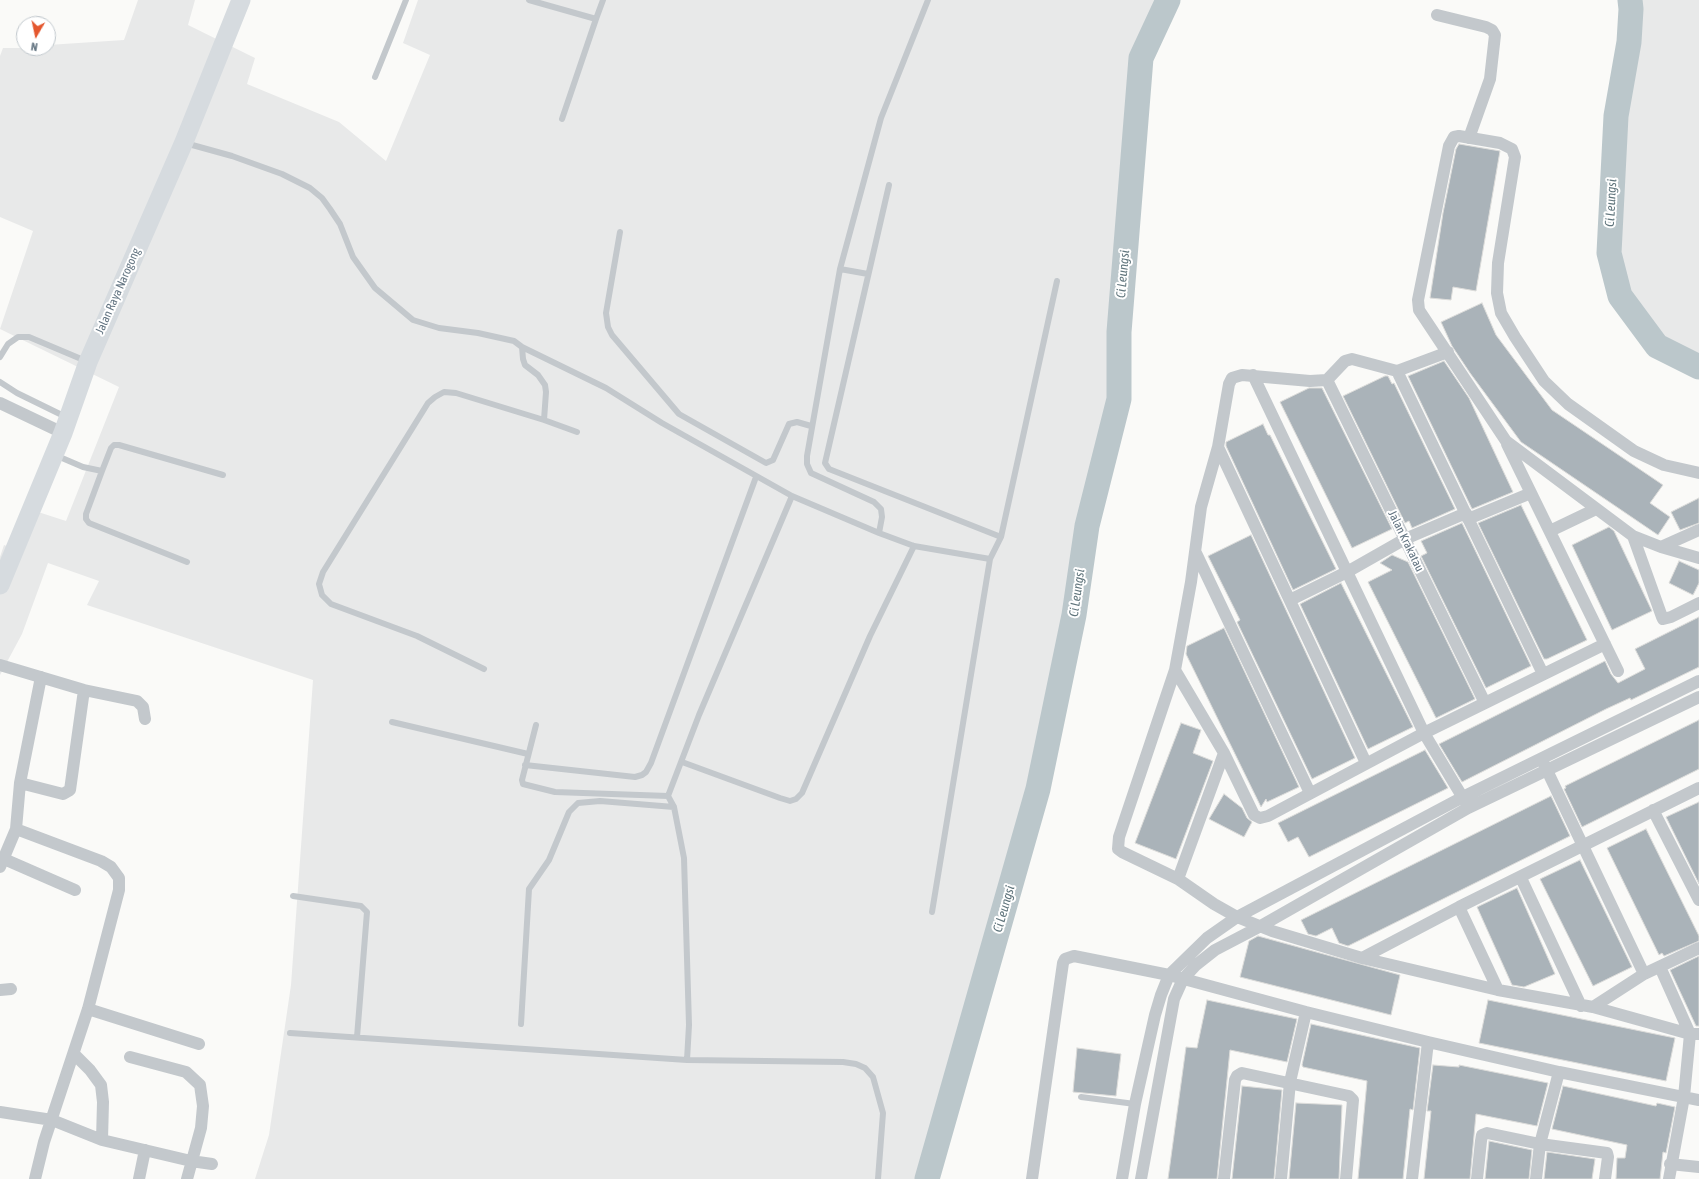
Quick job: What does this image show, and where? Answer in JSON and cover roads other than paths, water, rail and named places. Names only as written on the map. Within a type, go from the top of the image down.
[{"type":"main road","name":"Jalan Raya Narogong","points":[[0,584],[5,555],[54,455],[88,362],[184,142],[241,0]]},
{"type":"street","points":[[1437,15],[1486,27],[1492,30],[1495,35],[1490,79],[1469,138]]},
{"type":"street","points":[[1618,671],[1506,441],[1419,310],[1418,300],[1449,146],[1454,137],[1459,136],[1500,143],[1512,149],[1515,157],[1498,263],[1497,293],[1502,313],[1515,337],[1544,381],[1568,404],[1634,451],[1664,465],[1699,473]]},
{"type":"street","points":[[1448,352],[1398,371],[1352,359],[1345,361],[1327,380],[1310,381],[1253,375],[1237,376],[1232,378],[1228,384],[1218,447],[1201,507],[1196,553],[1175,670],[1118,843],[1118,849],[1178,879],[1214,904],[1259,927],[1362,958],[1498,990],[1593,1007],[1695,1034]]},
{"type":"street","points":[[1398,371],[1543,674]]},
{"type":"street","points":[[1253,375],[1424,733],[1466,802]]},
{"type":"street","name":"Jalan Krakatau","points":[[1327,380],[1485,703]]},
{"type":"street","points":[[0,403],[65,425]]},
{"type":"street","points":[[1506,441],[1633,536],[1661,548],[1699,558]]},
{"type":"street","points":[[1218,447],[1366,763]]},
{"type":"street","points":[[1290,600],[1347,572],[1405,539],[1531,493]]},
{"type":"street","points":[[1550,531],[1596,509]]},
{"type":"street","points":[[1661,548],[1699,530]]},
{"type":"street","points":[[1633,536],[1663,619],[1671,617],[1699,602]]},
{"type":"street","points":[[1196,553],[1310,793]]},
{"type":"street","points":[[1175,670],[1224,753],[1254,815],[1260,818],[1268,816],[1424,733],[1605,644]]},
{"type":"street","points":[[0,666],[84,690],[137,701],[143,707],[145,719]]},
{"type":"street","points":[[42,677],[20,783],[16,830],[2,863],[75,890]]},
{"type":"street","points":[[1141,1179],[1174,999],[1183,978],[1196,965],[1216,950],[1259,927],[1542,758],[1699,681]]},
{"type":"street","points":[[20,783],[63,794],[70,790],[84,690]]},
{"type":"street","points":[[1122,1179],[1135,1104],[1154,1015],[1168,975],[1207,938],[1237,917],[1466,802],[1547,770],[1699,697]]},
{"type":"street","points":[[1178,879],[1224,753]]},
{"type":"street","points":[[1542,758],[1644,974]]},
{"type":"street","points":[[1362,958],[1459,907],[1521,878],[1583,845],[1699,788]]},
{"type":"street","points":[[1653,810],[1699,900]]},
{"type":"street","points":[[16,830],[101,861],[111,867],[119,878],[119,890],[88,1009],[52,1120],[35,1179]]},
{"type":"street","points":[[1521,878],[1581,1006]]},
{"type":"street","points":[[1459,907],[1498,990]]},
{"type":"street","points":[[1593,1007],[1644,974],[1699,948]]},
{"type":"street","points":[[1032,1179],[1063,963],[1065,959],[1074,956],[1183,978],[1306,1012],[1428,1042],[1559,1072],[1699,1100]]},
{"type":"street","points":[[1660,967],[1695,1034],[1668,1179]]},
{"type":"street","points":[[88,1009],[199,1044]]},
{"type":"street","points":[[1281,1179],[1290,1082],[1306,1012]]},
{"type":"street","points":[[1412,1179],[1428,1042]]},
{"type":"street","points":[[74,1055],[90,1070],[101,1085],[104,1102],[102,1140]]},
{"type":"street","points":[[130,1057],[186,1072],[200,1085],[203,1106],[201,1128],[187,1179]]},
{"type":"street","points":[[1536,1179],[1540,1144],[1559,1072]]},
{"type":"street","points":[[1224,1179],[1237,1076],[1242,1073],[1290,1082],[1349,1096],[1353,1100],[1346,1179]]},
{"type":"street","points":[[0,1112],[52,1120],[102,1140],[191,1161],[212,1164]]},
{"type":"street","points":[[1477,1179],[1482,1135],[1487,1133],[1540,1144],[1607,1153],[1608,1157],[1605,1179]]},
{"type":"street","points":[[139,1179],[144,1150]]},
{"type":"street","points":[[1670,1164],[1699,1167]]},
{"type":"lane","points":[[375,77],[406,0]]},
{"type":"lane","points":[[529,0],[596,19]]},
{"type":"lane","points":[[562,119],[603,0]]},
{"type":"lane","points":[[879,534],[882,517],[881,509],[874,502],[811,473],[807,464],[807,456],[811,426],[840,269],[881,118],[928,0]]},
{"type":"lane","points":[[184,142],[232,156],[282,174],[310,188],[322,198],[340,224],[353,257],[375,288],[386,299],[413,320],[439,328],[496,336],[514,341],[522,347],[606,388],[662,423],[756,477],[792,496],[879,534],[914,546],[990,559]]},
{"type":"lane","points":[[889,185],[825,463],[829,469],[1001,537]]},
{"type":"lane","points":[[620,232],[606,313],[608,327],[612,335],[679,414],[766,463],[773,460],[789,424],[797,422],[811,426]]},
{"type":"lane","points":[[840,269],[868,274]]},
{"type":"lane","points":[[932,912],[990,559],[1001,537],[1057,282]]},
{"type":"lane","points":[[0,357],[8,344],[18,337],[29,337],[88,362]]},
{"type":"lane","points":[[522,347],[525,365],[538,375],[545,385],[544,420]]},
{"type":"lane","points":[[0,382],[65,425]]},
{"type":"lane","points":[[484,669],[417,636],[331,604],[322,595],[319,584],[323,572],[428,403],[444,392],[456,393],[544,420],[577,432]]},
{"type":"lane","points":[[187,562],[89,523],[86,519],[86,514],[111,448],[114,445],[119,445],[223,475]]},
{"type":"lane","points":[[54,455],[83,467],[102,472]]},
{"type":"lane","points":[[525,766],[635,777],[646,772],[651,763],[756,477]]},
{"type":"lane","points":[[668,796],[699,715],[792,496]]},
{"type":"lane","points":[[682,762],[780,798],[790,801],[796,799],[802,793],[870,636],[914,546]]},
{"type":"lane","points":[[392,722],[528,754]]},
{"type":"lane","points":[[536,725],[525,766],[522,780],[523,784],[555,792],[668,796]]},
{"type":"lane","points":[[668,796],[674,807],[684,858],[689,1025],[687,1060]]},
{"type":"lane","points":[[522,1024],[529,889],[549,860],[569,812],[578,803],[600,801],[674,807]]},
{"type":"lane","points":[[293,896],[361,906],[367,912],[357,1037]]},
{"type":"lane","points":[[290,1033],[687,1060],[843,1062],[856,1064],[865,1068],[873,1077],[883,1113],[878,1179]]},
{"type":"lane","points":[[1081,1097],[1135,1104]]},
{"type":"waterway","name":"Ci Leungsi","points":[[927,1179],[1038,789],[1074,615],[1087,526],[1119,399],[1119,332],[1141,58],[1168,0]]},
{"type":"waterway","name":"Ci Leungsi","points":[[1630,0],[1631,9],[1629,42],[1616,116],[1609,253],[1620,296],[1657,346],[1699,367]]}]
